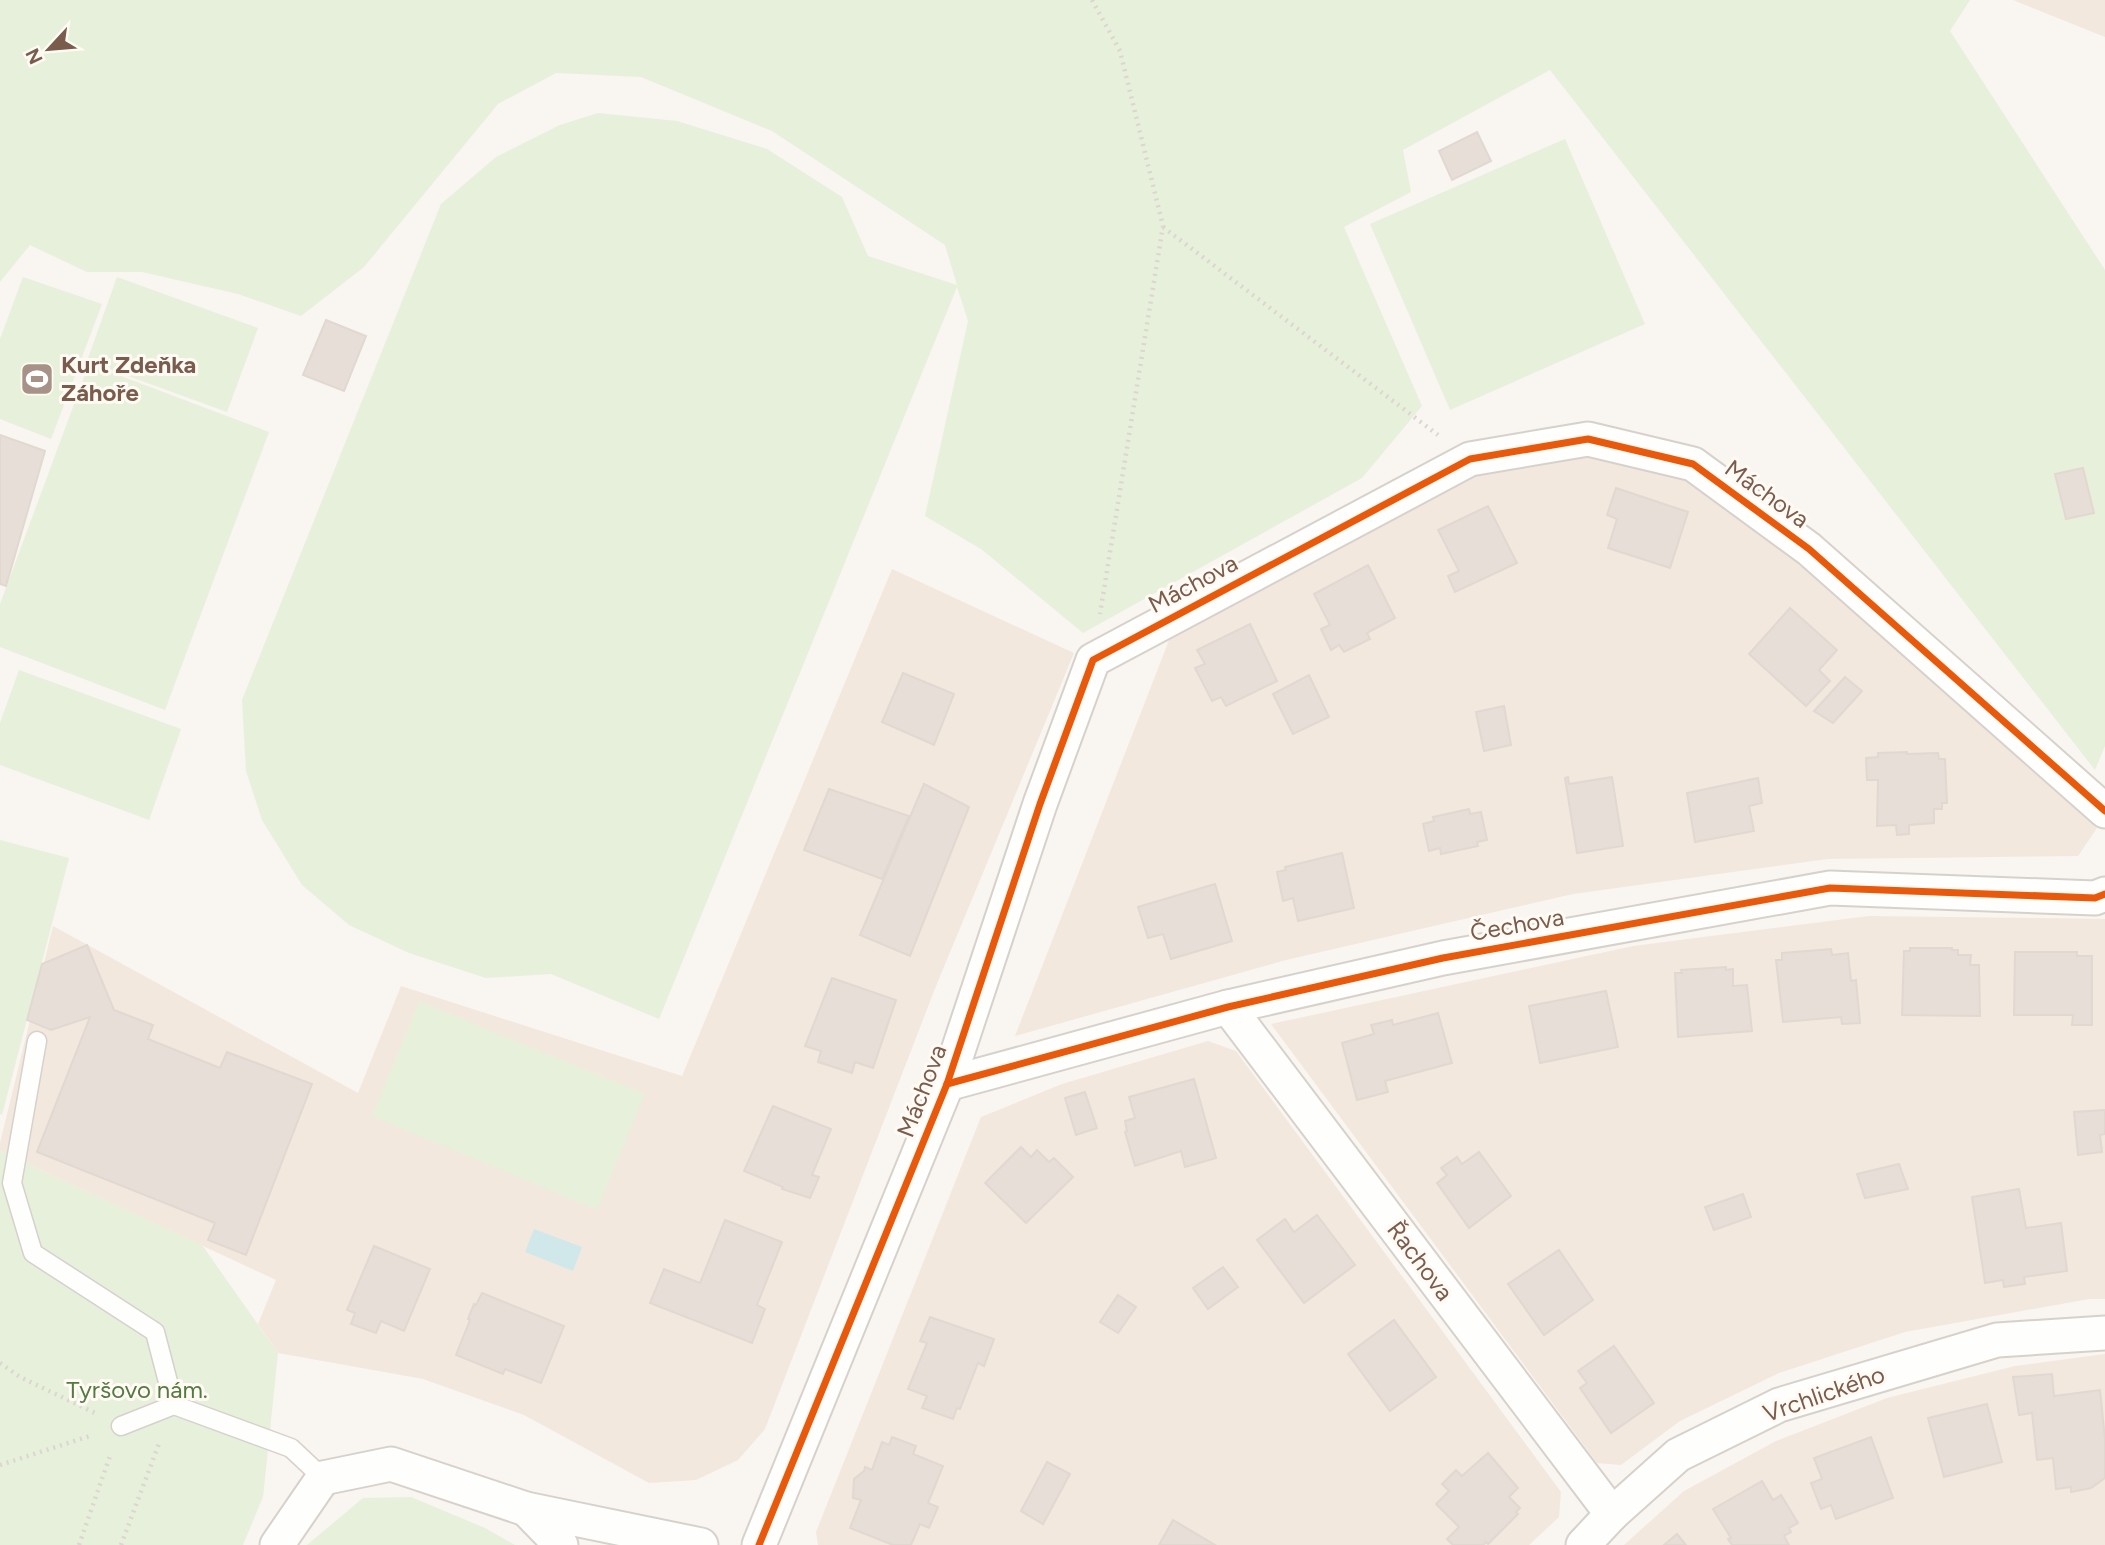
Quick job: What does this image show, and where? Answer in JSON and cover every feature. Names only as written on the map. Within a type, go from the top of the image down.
[{"type":"street","name":"Máchova","points":[[759,1545],[947,1084],[1040,804],[1093,660],[1470,459],[1588,439],[1693,464],[1809,549],[2105,811]]},
{"type":"street","name":"Čechova","points":[[947,1084],[1228,1007],[1443,958],[1830,888],[2095,898],[2105,894]]},
{"type":"street","name":"Řachova","points":[[1228,1007],[1612,1514]]},
{"type":"street","name":"Vrchlického","points":[[1583,1545],[1612,1514],[1678,1455],[1779,1405],[1997,1340],[2105,1333]]},
{"type":"street","points":[[277,1545],[323,1478],[391,1464],[526,1509],[701,1545]]},
{"type":"street","points":[[526,1509],[561,1545]]},
{"type":"lane","points":[[37,1041],[12,1183],[33,1253],[155,1332],[174,1405]]},
{"type":"lane","points":[[121,1426],[174,1405],[291,1448],[323,1478]]},
{"type":"path","points":[[1092,0],[1120,51],[1163,226],[1093,660]]},
{"type":"path","points":[[1163,226],[1470,459]]},
{"type":"path","points":[[0,1363],[20,1377],[121,1426]]},
{"type":"path","points":[[121,1545],[174,1405]]},
{"type":"path","points":[[0,1465],[121,1426]]},
{"type":"path","points":[[79,1545],[121,1426]]},
{"type":"shaded area","points":[[2013,0],[2105,0],[2105,37]]},
{"type":"shaded area","points":[[1585,454],[1691,481],[1793,556],[2097,828],[2078,856],[1828,859],[1573,894],[1286,960],[1015,1036],[1180,612],[1479,471]]},
{"type":"shaded area","points":[[892,569],[1074,653],[936,986],[765,1429],[738,1460],[696,1480],[649,1483],[524,1415],[423,1379],[278,1353],[258,1324],[276,1280],[0,1151],[53,926],[358,1093],[401,986],[682,1076]]},
{"type":"shaded area","points":[[1869,916],[2105,919],[2105,1299],[2089,1299],[1905,1332],[1779,1373],[1680,1421],[1621,1465],[1597,1463],[1271,1024],[1633,946]]},
{"type":"shaded area","points":[[1208,1041],[1236,1051],[1561,1492],[1559,1517],[1529,1545],[818,1545],[816,1532],[981,1117],[1062,1084]]},
{"type":"shaded area","points":[[2105,1354],[2105,1545],[1624,1545],[1684,1491],[1776,1441],[1887,1398],[2015,1366]]},
{"type":"green space","points":[[0,0],[1970,0],[1950,31],[2105,270],[2105,746],[2095,770],[1550,70],[1403,150],[1411,192],[1344,227],[1422,406],[1362,478],[1083,633],[981,549],[925,516],[968,321],[957,287],[659,1019],[551,974],[486,978],[409,953],[349,925],[302,885],[262,820],[246,771],[242,700],[441,204],[496,157],[560,125],[598,113],[677,121],[767,149],[842,197],[868,256],[957,285],[945,245],[772,131],[641,77],[556,73],[498,104],[364,267],[301,316],[238,294],[142,272],[87,272],[30,245],[0,282]]},
{"type":"green space","points":[[1565,139],[1645,324],[1450,410],[1370,224]]},
{"type":"green space","name":"Kurt Zdeňka Záhoře","points":[[23,277],[102,304],[51,439],[0,419],[0,339]]},
{"type":"green space","points":[[117,277],[258,328],[227,412],[87,361]]},
{"type":"green space","points":[[89,364],[269,432],[165,710],[0,647],[0,604]]},
{"type":"green space","points":[[19,670],[181,729],[149,820],[0,765],[0,723]]},
{"type":"green space","points":[[0,840],[69,858],[2,1115],[0,1114]]},
{"type":"green space","points":[[419,1001],[645,1094],[597,1210],[372,1116]]},
{"type":"green space","name":"Tyršovo nám.","points":[[0,1151],[202,1245],[278,1353],[263,1497],[243,1545],[0,1545]]},
{"type":"green space","points":[[411,1497],[485,1528],[515,1545],[307,1545],[363,1498]]},
{"type":"water","points":[[534,1229],[582,1247],[573,1271],[525,1252]]},
{"type":"building","points":[[1477,132],[1491,161],[1452,180],[1439,151]]},
{"type":"building","points":[[326,320],[366,336],[344,391],[303,375]]},
{"type":"building","points":[[0,435],[45,451],[6,586],[0,584]]},
{"type":"building","points":[[2083,468],[2094,513],[2066,519],[2055,474]]},
{"type":"building","points":[[1616,488],[1688,512],[1670,568],[1608,548],[1617,519],[1607,515]]},
{"type":"building","points":[[1488,506],[1517,563],[1455,592],[1448,576],[1459,571],[1438,530]]},
{"type":"building","points":[[1368,565],[1395,618],[1367,633],[1370,639],[1344,652],[1339,645],[1331,650],[1321,629],[1330,625],[1314,594]]},
{"type":"building","points":[[1790,608],[1837,650],[1819,670],[1830,681],[1806,706],[1749,654]]},
{"type":"building","points":[[1250,624],[1277,681],[1226,706],[1221,697],[1212,701],[1195,668],[1205,664],[1197,650]]},
{"type":"building","points":[[903,673],[954,694],[934,745],[882,722]]},
{"type":"building","points":[[1309,675],[1329,717],[1293,734],[1273,694]]},
{"type":"building","points":[[1845,677],[1862,691],[1833,723],[1814,711]]},
{"type":"building","points":[[1504,706],[1511,745],[1484,751],[1476,712]]},
{"type":"building","points":[[1878,753],[1938,753],[1939,759],[1945,759],[1947,803],[1942,803],[1942,809],[1934,809],[1934,823],[1909,825],[1909,834],[1897,835],[1896,825],[1877,826],[1878,780],[1867,780],[1866,758],[1878,757]]},
{"type":"building","points":[[1568,777],[1569,784],[1612,777],[1623,846],[1577,853],[1565,778]]},
{"type":"building","points":[[1758,778],[1762,803],[1749,806],[1754,831],[1695,842],[1687,793]]},
{"type":"building","points":[[924,784],[969,807],[910,956],[860,935]]},
{"type":"building","points":[[829,789],[909,816],[882,879],[804,850]]},
{"type":"building","points":[[1469,809],[1470,814],[1481,812],[1487,840],[1477,842],[1478,846],[1441,854],[1440,848],[1429,851],[1423,824],[1434,821],[1433,817]]},
{"type":"building","points":[[1342,853],[1354,908],[1298,921],[1293,898],[1283,901],[1277,872],[1286,870],[1285,867]]},
{"type":"building","points":[[1215,884],[1232,941],[1171,959],[1163,934],[1148,938],[1138,907]]},
{"type":"building","points":[[87,945],[114,1010],[153,1025],[148,1039],[220,1068],[227,1052],[312,1084],[246,1255],[208,1240],[215,1223],[37,1152],[90,1017],[51,1030],[27,1020],[42,964]]},
{"type":"building","points":[[1910,948],[1952,948],[1958,950],[1958,955],[1971,955],[1970,965],[1979,965],[1980,1016],[1902,1015],[1904,951],[1910,951]]},
{"type":"building","points":[[1831,949],[1832,955],[1848,953],[1851,981],[1856,980],[1860,1023],[1842,1024],[1841,1017],[1783,1022],[1776,960],[1782,960],[1782,953]]},
{"type":"building","points":[[2015,952],[2077,952],[2077,956],[2092,956],[2092,1025],[2072,1025],[2073,1015],[2014,1015]]},
{"type":"building","points":[[1726,967],[1726,970],[1733,969],[1733,986],[1747,985],[1752,1031],[1678,1037],[1675,973],[1682,973],[1681,970]]},
{"type":"building","points":[[832,978],[896,1000],[873,1068],[855,1062],[852,1073],[818,1062],[821,1051],[805,1046]]},
{"type":"building","points":[[1606,991],[1618,1047],[1540,1063],[1529,1006]]},
{"type":"building","points":[[1438,1013],[1452,1063],[1385,1081],[1388,1092],[1357,1100],[1342,1043],[1374,1034],[1371,1025],[1392,1020],[1393,1025]]},
{"type":"building","points":[[1194,1079],[1216,1158],[1185,1167],[1181,1151],[1135,1166],[1125,1132],[1125,1121],[1135,1118],[1129,1097]]},
{"type":"building","points":[[1085,1092],[1097,1128],[1076,1135],[1065,1098]]},
{"type":"building","points":[[773,1106],[831,1129],[812,1175],[819,1177],[810,1198],[782,1189],[783,1187],[744,1171]]},
{"type":"building","points":[[2105,1110],[2105,1134],[2100,1135],[2102,1152],[2078,1155],[2074,1112]]},
{"type":"building","points":[[1021,1147],[1031,1157],[1037,1150],[1049,1162],[1054,1158],[1073,1177],[1026,1223],[985,1183]]},
{"type":"building","points":[[1479,1152],[1511,1196],[1469,1228],[1437,1183],[1447,1175],[1441,1168],[1457,1157],[1462,1164]]},
{"type":"building","points":[[1899,1164],[1908,1189],[1865,1198],[1857,1174]]},
{"type":"building","points":[[2019,1189],[2026,1228],[2061,1223],[2067,1271],[2024,1277],[2025,1284],[2004,1287],[2003,1280],[1985,1283],[1972,1197]]},
{"type":"building","points":[[1743,1194],[1751,1217],[1714,1230],[1705,1207]]},
{"type":"building","points":[[1317,1215],[1355,1265],[1304,1303],[1257,1240],[1285,1219],[1294,1232]]},
{"type":"building","points":[[725,1220],[782,1242],[757,1305],[765,1309],[752,1343],[650,1303],[664,1269],[700,1283]]},
{"type":"building","points":[[374,1246],[430,1269],[404,1331],[381,1321],[376,1333],[351,1324],[355,1313],[347,1310]]},
{"type":"building","points":[[1559,1250],[1593,1300],[1544,1335],[1508,1284]]},
{"type":"building","points":[[1223,1267],[1238,1287],[1208,1309],[1193,1288]]},
{"type":"building","points":[[482,1293],[564,1326],[541,1383],[505,1369],[503,1374],[456,1355],[474,1304],[476,1305]]},
{"type":"building","points":[[1118,1295],[1136,1307],[1118,1333],[1100,1322]]},
{"type":"building","points":[[930,1317],[994,1339],[984,1366],[978,1363],[960,1409],[957,1408],[953,1419],[922,1408],[927,1396],[908,1389],[927,1343],[920,1341]]},
{"type":"building","points":[[1394,1320],[1436,1377],[1390,1411],[1348,1354]]},
{"type":"building","points":[[1614,1346],[1654,1403],[1611,1433],[1580,1388],[1587,1383],[1578,1371]]},
{"type":"building","points":[[2052,1374],[2054,1396],[2100,1390],[2105,1439],[2105,1478],[2091,1488],[2071,1492],[2071,1487],[2056,1489],[2053,1458],[2037,1460],[2032,1413],[2019,1415],[2013,1377]]},
{"type":"building","points":[[1987,1404],[2002,1462],[1944,1477],[1928,1418]]},
{"type":"building","points":[[892,1437],[916,1446],[913,1454],[943,1466],[928,1503],[938,1507],[929,1528],[920,1524],[911,1545],[893,1545],[850,1528],[861,1500],[853,1498],[854,1479],[865,1467],[872,1470],[882,1442],[889,1445]]},
{"type":"building","points":[[1871,1437],[1893,1498],[1836,1519],[1831,1505],[1821,1509],[1811,1483],[1822,1479],[1814,1458]]},
{"type":"building","points":[[1488,1453],[1518,1488],[1509,1497],[1520,1508],[1516,1512],[1518,1514],[1488,1544],[1453,1545],[1447,1539],[1459,1527],[1436,1504],[1449,1491],[1442,1484],[1456,1470],[1462,1476]]},
{"type":"building","points":[[1047,1462],[1070,1474],[1043,1524],[1021,1511]]},
{"type":"building","points":[[1762,1481],[1773,1500],[1781,1495],[1798,1523],[1789,1528],[1791,1532],[1784,1536],[1789,1545],[1732,1545],[1728,1539],[1731,1538],[1713,1509]]},
{"type":"building","points":[[1173,1520],[1215,1545],[1159,1545]]},
{"type":"building","points":[[1677,1534],[1686,1545],[1664,1545]]},
{"type":"cycle path","points":[[759,1545],[947,1084],[1040,804],[1093,660],[1470,459],[1588,439],[1693,464],[1809,549],[2105,811]]},
{"type":"cycle path","points":[[947,1084],[1228,1007],[1443,958],[1830,888],[2095,898],[2105,894]]},
{"type":"place","name":"Kurt Zdeňka Záhoře","points":[[37,379]]}]
